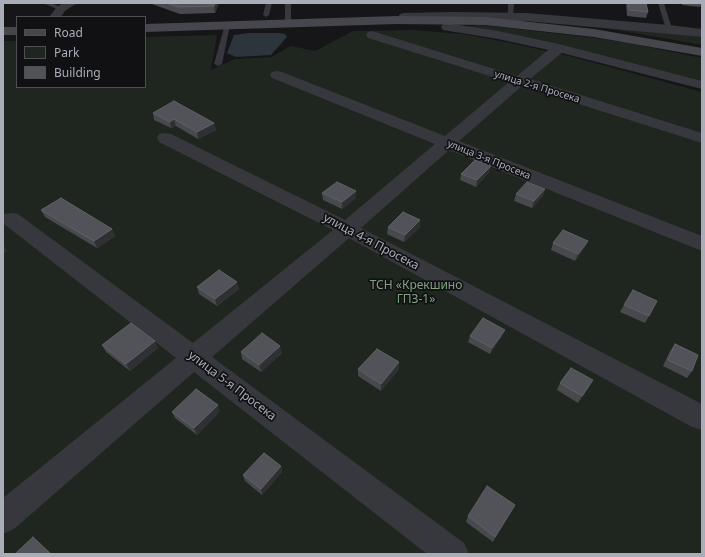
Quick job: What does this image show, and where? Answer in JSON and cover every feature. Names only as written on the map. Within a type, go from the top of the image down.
[{"type":"main road","points":[[146,28],[447,20],[509,22],[621,37],[702,52]]},
{"type":"main road","points":[[3,31],[16,31]]},
{"type":"street","points":[[316,23],[392,18],[511,16],[702,33]]},
{"type":"street","points":[[330,22],[403,23],[438,26],[498,35],[559,48],[702,85]]},
{"type":"street","name":"улица 2-я Просека","points":[[372,35],[702,138]]},
{"type":"street","points":[[3,518],[347,229],[559,48]]},
{"type":"street","name":"улица 3-я Просека","points":[[277,75],[702,244]]},
{"type":"street","name":"улица 4-я Просека","points":[[165,138],[347,229],[702,418]]},
{"type":"street","name":"улица 5-я Просека","points":[[11,219],[454,554]]},
{"type":"lane","points":[[46,3],[63,10]]},
{"type":"lane","points":[[266,15],[269,3]]},
{"type":"lane","points":[[288,3],[288,24]]},
{"type":"lane","points":[[511,3],[511,16]]},
{"type":"lane","points":[[660,3],[669,29]]},
{"type":"lane","points":[[218,64],[227,25]]},
{"type":"green space","points":[[480,25],[595,38],[702,58],[702,84],[466,27]]},
{"type":"green space","points":[[601,27],[702,37],[702,45]]},
{"type":"green space","name":"ТСН «Крекшино ГПЗ-1»","points":[[412,30],[462,34],[569,56],[702,92],[702,554],[3,554],[3,41],[16,41],[16,88],[146,88],[146,37],[217,35],[211,70],[235,59],[271,57],[291,46],[315,51],[353,31]]},
{"type":"shaded area","points":[[249,33],[279,33],[285,34],[287,37],[271,55],[236,57],[227,53],[234,35]]},
{"type":"building","points":[[166,3],[215,3],[214,6],[179,7]]},
{"type":"building","points":[[628,3],[646,3],[648,12],[629,10]]},
{"type":"building","points":[[174,101],[214,123],[197,132],[174,119],[170,122],[153,113]]},
{"type":"building","points":[[475,160],[491,166],[477,180],[461,174]]},
{"type":"building","points":[[337,182],[356,191],[342,202],[322,193]]},
{"type":"building","points":[[527,182],[545,189],[534,201],[516,194]]},
{"type":"building","points":[[61,198],[112,229],[94,241],[41,210]]},
{"type":"building","points":[[403,212],[420,220],[405,235],[388,227]]},
{"type":"building","points":[[563,230],[588,241],[578,254],[553,243]]},
{"type":"building","points":[[219,270],[237,282],[215,299],[197,287]]},
{"type":"building","points":[[633,290],[657,301],[649,316],[624,305]]},
{"type":"building","points":[[483,318],[505,330],[492,348],[470,336]]},
{"type":"building","points":[[131,323],[155,341],[126,364],[102,345]]},
{"type":"building","points":[[262,333],[280,346],[259,365],[241,352]]},
{"type":"building","points":[[675,344],[698,355],[692,371],[668,360]]},
{"type":"building","points":[[377,349],[399,362],[381,384],[358,369]]},
{"type":"building","points":[[571,368],[593,380],[582,396],[560,383]]},
{"type":"building","points":[[196,389],[218,405],[194,428],[172,412]]},
{"type":"building","points":[[264,453],[281,466],[261,489],[243,475]]},
{"type":"building","points":[[487,486],[515,505],[495,537],[468,516]]},
{"type":"building","points":[[33,537],[51,554],[15,554]]}]
